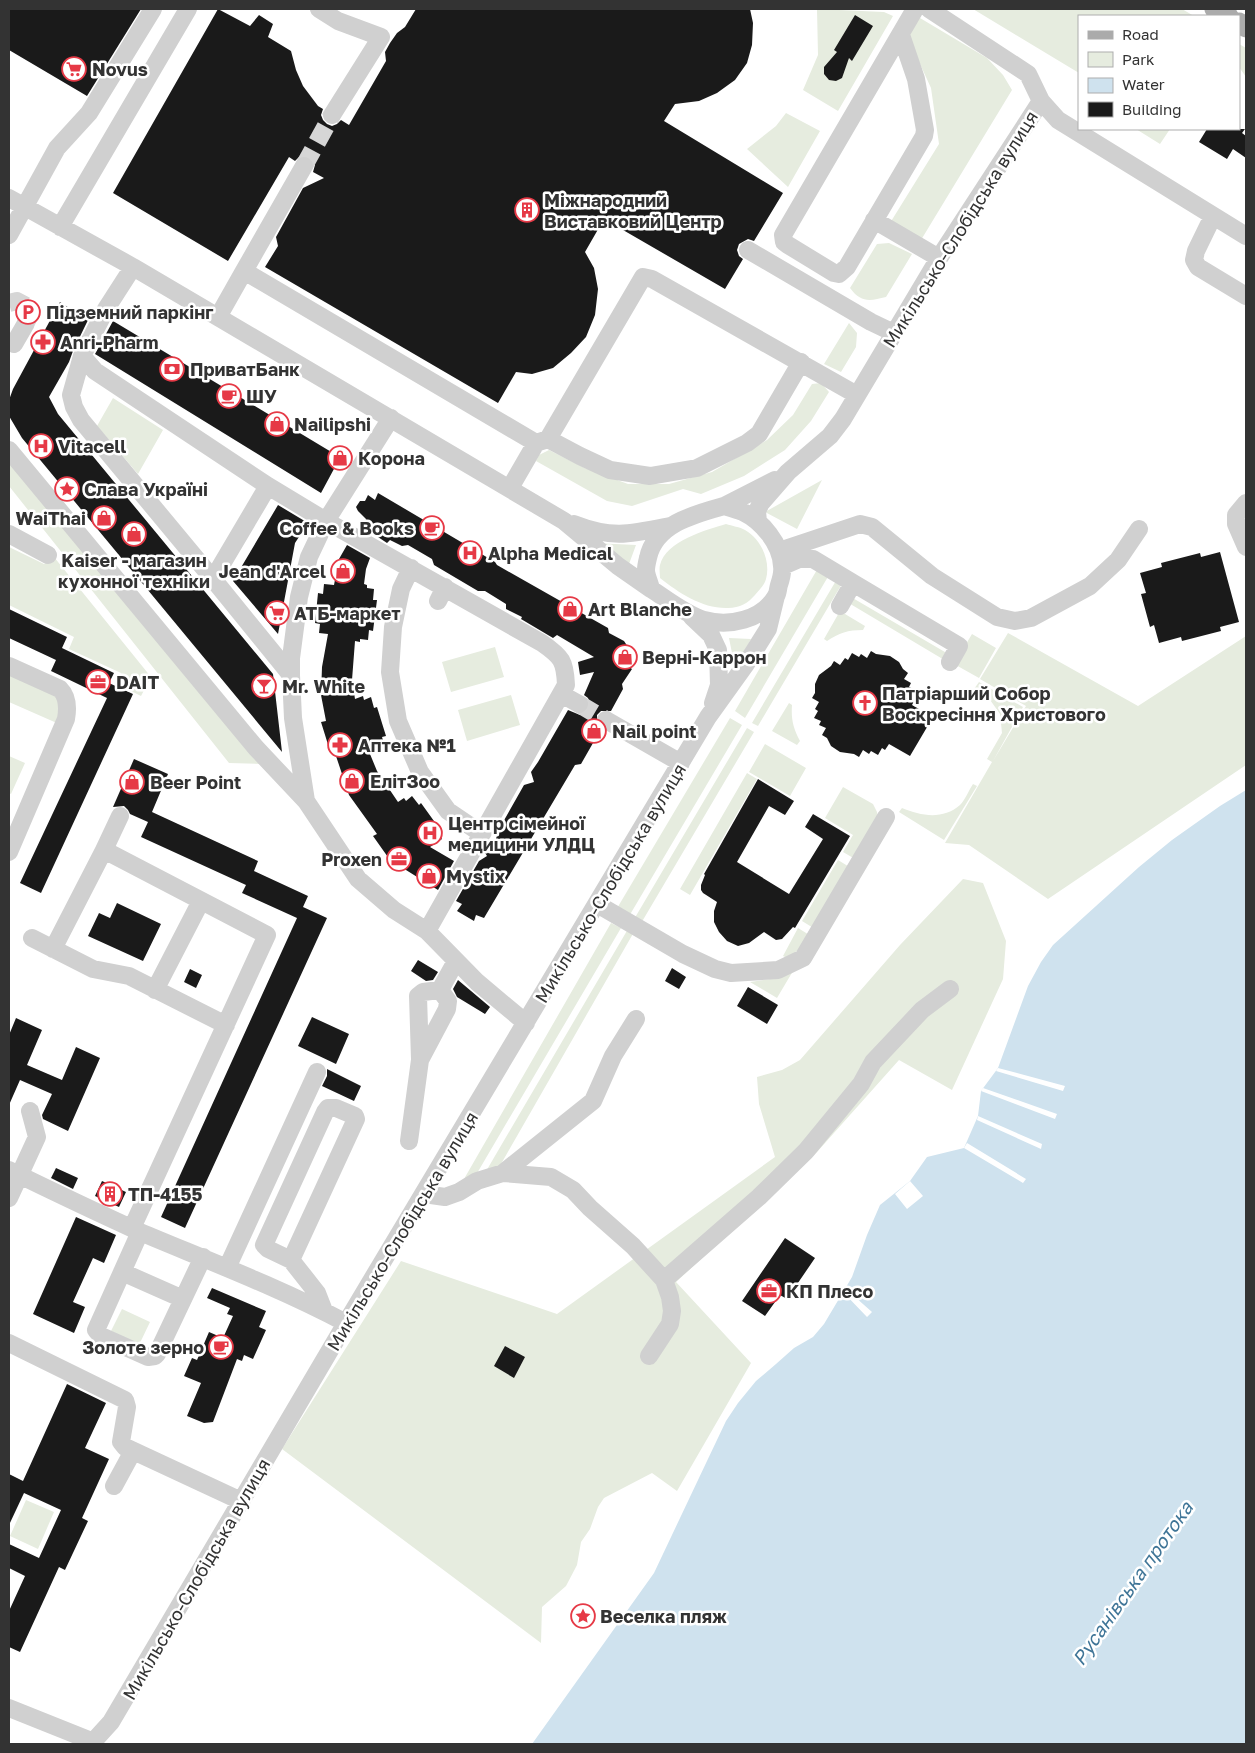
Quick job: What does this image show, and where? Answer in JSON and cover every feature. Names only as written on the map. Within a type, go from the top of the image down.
[{"type":"main road","points":[[1215,9],[1226,15]]},
{"type":"street","points":[[9,235],[16,202],[57,148],[89,113],[153,9]]},
{"type":"street","points":[[60,227],[188,9]]},
{"type":"street","points":[[319,9],[338,21],[381,37],[332,115]]},
{"type":"street","points":[[901,36],[916,80],[925,130],[922,140],[847,267],[839,274],[834,273],[788,245],[783,239],[783,235],[901,36],[915,9]]},
{"type":"street","name":"Микільсько-Слобідська вулиця","points":[[758,522],[756,511],[761,503],[788,472],[830,436],[843,419],[938,258],[1041,101],[1028,74],[929,9]]},
{"type":"street","points":[[1041,101],[1058,120],[1246,236]]},
{"type":"street","points":[[218,317],[304,166]]},
{"type":"street","points":[[16,202],[133,267],[564,521],[618,566],[688,613],[704,620],[734,623],[751,617],[764,609],[776,596],[781,559],[771,537],[758,522],[743,512],[724,506],[702,512],[671,525],[632,534],[592,531],[564,521]]},
{"type":"street","points":[[1213,216],[1196,251],[1194,260],[1198,267],[1246,296]]},
{"type":"street","points":[[874,220],[938,258]]},
{"type":"street","points":[[748,250],[871,322],[894,333]]},
{"type":"street","points":[[133,267],[106,310],[82,356],[71,395],[74,407],[81,420],[291,676]]},
{"type":"street","points":[[244,271],[542,441],[610,470],[650,476],[697,468],[747,443],[759,434],[801,362]]},
{"type":"street","points":[[510,488],[542,441],[643,278],[652,278],[857,394]]},
{"type":"street","points":[[11,346],[25,325]]},
{"type":"street","points":[[82,356],[96,371],[268,486],[326,521],[411,568],[441,594],[542,643],[556,652],[565,668],[566,685],[493,804],[482,834],[427,931]]},
{"type":"street","points":[[306,800],[293,718],[291,676],[291,658],[299,597],[309,557],[326,521],[391,418]]},
{"type":"street","points":[[9,450],[256,748],[306,800],[358,879],[394,910],[427,931],[477,982],[526,1024]]},
{"type":"street","name":"Микільсько-Слобідська вулиця","points":[[724,506],[788,472]]},
{"type":"street","points":[[213,579],[268,486]]},
{"type":"street","points":[[1246,503],[1236,515],[1236,524],[1246,547]]},
{"type":"street","points":[[781,559],[860,524],[872,527],[932,576],[997,617],[1015,621],[1031,618],[1090,586],[1118,560],[1140,529]]},
{"type":"street","points":[[651,589],[646,570],[649,554],[655,541],[671,525]]},
{"type":"street","points":[[9,534],[48,555]]},
{"type":"street","points":[[781,559],[813,559],[960,646],[950,662]]},
{"type":"street","points":[[411,568],[401,589],[394,627],[390,672],[398,721],[420,772],[448,811],[482,834]]},
{"type":"street","points":[[840,606],[853,584]]},
{"type":"street","name":"Микільсько-Слобідська вулиця","points":[[93,1744],[112,1722],[346,1323],[708,717],[746,664],[768,629],[776,596]]},
{"type":"street","name":"Микільсько-Слобідська вулиця","points":[[688,613],[711,635],[718,650],[719,685],[708,717]]},
{"type":"street","points":[[9,666],[60,689],[65,694],[68,709],[66,719],[9,852]]},
{"type":"street","points":[[561,694],[579,704]]},
{"type":"street","points":[[606,720],[681,763]]},
{"type":"street","points":[[54,949],[120,816]]},
{"type":"street","points":[[597,904],[674,949],[715,969],[731,973],[778,970],[803,958],[886,817]]},
{"type":"street","points":[[104,850],[267,935],[136,1230],[122,1272],[96,1330],[101,1336],[148,1357],[155,1356],[203,1257]]},
{"type":"street","points":[[155,990],[200,900]]},
{"type":"street","points":[[32,938],[93,969],[129,976],[226,1025]]},
{"type":"street","points":[[440,990],[456,961]]},
{"type":"street","points":[[664,1280],[759,1197],[806,1151],[861,1084],[873,1062],[922,1010],[950,989]]},
{"type":"street","points":[[420,1060],[448,1005],[446,998],[440,990]]},
{"type":"street","points":[[409,1141],[420,1060],[418,996],[422,992],[440,990]]},
{"type":"street","points":[[424,1194],[445,1197],[460,1192],[477,1181],[503,1173],[593,1101],[613,1056],[636,1019]]},
{"type":"street","points":[[227,1268],[317,1072]]},
{"type":"street","points":[[291,1260],[356,1119],[355,1116],[336,1108],[328,1108],[325,1112],[265,1242],[266,1248],[291,1260],[317,1293],[324,1311]]},
{"type":"street","points":[[9,1198],[14,1173],[37,1137],[30,1111]]},
{"type":"street","points":[[14,1173],[136,1230],[203,1257],[324,1311],[346,1323]]},
{"type":"street","points":[[503,1173],[551,1177],[573,1190],[590,1208],[633,1246],[664,1280],[670,1297],[672,1311],[670,1324],[649,1356]]},
{"type":"street","points":[[122,1272],[183,1299]]},
{"type":"street","points":[[9,1343],[125,1400],[127,1407],[120,1442],[125,1447],[241,1501]]},
{"type":"street","points":[[114,1486],[133,1451]]},
{"type":"street","points":[[9,1708],[93,1744]]},
{"type":"green space","points":[[817,9],[884,12],[893,16],[838,111],[803,90],[818,55]]},
{"type":"green space","points":[[973,9],[1182,9],[1192,15],[1078,15],[1078,72]]},
{"type":"green space","points":[[920,18],[987,58],[1003,75],[1012,90],[921,240],[890,223],[939,144],[931,88],[905,31]]},
{"type":"green space","points":[[1240,45],[1246,48],[1246,77],[1240,68]]},
{"type":"green space","points":[[786,113],[820,131],[788,187],[747,149],[776,126]]},
{"type":"green space","points":[[1138,130],[1169,130],[1160,144]]},
{"type":"green space","points":[[889,243],[912,254],[886,297],[866,300],[854,293],[850,288],[877,244]]},
{"type":"green space","points":[[849,323],[857,333],[856,347],[841,372],[824,364]]},
{"type":"green space","points":[[821,383],[829,392],[811,421],[785,450],[744,476],[701,494],[683,489],[632,506],[607,501],[536,461],[539,455],[549,450],[585,468],[628,484],[669,484],[712,472],[767,440],[793,415],[812,384]]},
{"type":"green space","points":[[113,398],[163,430],[138,474],[97,426]]},
{"type":"green space","points":[[9,454],[264,764],[229,763],[9,486]]},
{"type":"green space","points":[[822,480],[797,529],[765,512]]},
{"type":"green space","points":[[726,524],[743,529],[751,534],[760,545],[766,558],[767,572],[765,581],[750,600],[732,608],[710,606],[683,594],[660,578],[660,565],[670,549],[688,538]]},
{"type":"green space","points":[[594,543],[636,545],[629,564]]},
{"type":"green space","points":[[9,547],[44,564],[54,557],[151,677],[141,696],[117,684],[121,673],[69,649],[74,637],[9,605]]},
{"type":"green space","points":[[818,568],[829,575],[745,718],[735,711]]},
{"type":"green space","points":[[837,579],[843,582],[758,726],[752,723]]},
{"type":"green space","points":[[851,597],[950,655],[946,661],[847,602]]},
{"type":"green space","points":[[840,611],[865,626],[863,630],[844,632],[827,641],[824,639]]},
{"type":"green space","points":[[1008,633],[1138,706],[1246,636],[1246,765],[1048,899],[969,845],[945,843],[992,762],[987,759],[1002,733],[1000,714],[988,697],[974,689],[979,682],[1023,707],[993,761],[1026,706],[980,679]]},
{"type":"green space","points":[[972,634],[996,648],[979,678],[954,664]]},
{"type":"green space","points":[[729,638],[751,639],[735,668]]},
{"type":"green space","points":[[495,647],[504,677],[451,692],[442,662]]},
{"type":"green space","points":[[9,672],[57,694],[63,715],[59,724],[9,702]]},
{"type":"green space","points":[[511,695],[520,725],[467,741],[458,710]]},
{"type":"green space","points":[[789,703],[792,705],[793,723],[800,741],[797,745],[772,731]]},
{"type":"green space","points":[[730,718],[742,725],[628,918],[616,910]]},
{"type":"green space","points":[[747,728],[754,732],[640,925],[633,921]]},
{"type":"green space","points":[[765,744],[806,768],[790,796],[749,772]]},
{"type":"green space","points":[[9,756],[25,763],[11,794],[9,793]]},
{"type":"green space","points":[[747,773],[757,779],[690,895],[680,889]]},
{"type":"green space","points":[[973,784],[977,786],[944,840],[899,812],[902,808],[924,815],[946,813],[960,805]]},
{"type":"green space","points":[[843,787],[873,804],[877,812],[878,820],[855,859],[843,852],[853,835],[825,818]]},
{"type":"green space","points":[[838,860],[851,868],[815,929],[802,921]]},
{"type":"green space","points":[[963,879],[983,883],[1006,941],[1003,979],[952,1090],[899,1060],[817,1152],[676,1282],[751,1363],[677,1491],[652,1473],[604,1498],[598,1507],[590,1529],[581,1542],[577,1565],[566,1586],[542,1607],[541,1643],[282,1449],[401,1261],[557,1314],[775,1157],[759,1104],[757,1077],[782,1070],[800,1060],[900,945]]},
{"type":"green space","points":[[611,923],[621,928],[476,1175],[464,1179]]},
{"type":"green space","points":[[798,928],[811,936],[804,946],[787,958],[783,956]]},
{"type":"green space","points":[[628,929],[634,932],[497,1171],[485,1173]]},
{"type":"green space","points":[[793,971],[777,998],[750,982],[777,978]]},
{"type":"green space","points":[[122,1309],[150,1322],[139,1345],[111,1331]]},
{"type":"green space","points":[[26,1500],[54,1512],[38,1549],[10,1536]]},
{"type":"water","name":"Русанівська протока","points":[[1246,790],[1246,1744],[532,1744],[654,1573],[726,1421],[738,1403],[756,1381],[794,1348],[813,1337],[824,1324],[852,1277],[880,1205],[910,1181],[927,1157],[964,1148],[978,1116],[981,1091],[998,1068],[1028,986],[1053,945],[1139,867],[1172,840]]},
{"type":"pier","points":[[998,1068],[1065,1086],[1063,1091],[996,1071]]},
{"type":"pier","points":[[983,1088],[1057,1114],[1055,1119],[981,1091]]},
{"type":"pier","points":[[978,1116],[1042,1144],[1041,1149],[977,1120]]},
{"type":"pier","points":[[967,1143],[1026,1179],[1023,1183],[964,1148]]},
{"type":"pier","points":[[910,1181],[923,1196],[907,1209],[895,1194]]},
{"type":"pier","points":[[846,1289],[872,1312],[867,1317],[843,1292]]},
{"type":"building","name":"Novus","points":[[9,9],[141,9],[87,96],[9,50]]},
{"type":"building","name":"Міжнародний Виставковий Центр","points":[[218,9],[250,26],[259,15],[273,24],[268,37],[291,51],[303,86],[318,106],[323,109],[321,115],[323,120],[332,126],[341,120],[349,125],[386,61],[385,52],[390,43],[397,33],[405,27],[416,9],[750,9],[753,23],[752,45],[747,63],[735,80],[717,93],[699,101],[675,104],[664,121],[783,193],[754,241],[748,239],[739,244],[737,250],[739,256],[743,259],[725,289],[604,219],[585,252],[594,268],[598,289],[595,315],[586,337],[553,368],[532,374],[516,372],[498,403],[265,267],[278,246],[276,237],[303,188],[324,178],[313,172],[315,165],[309,157],[299,157],[295,161],[289,157],[228,261],[113,193]]},
{"type":"building","points":[[855,15],[873,26],[852,61],[849,58],[842,78],[836,81],[829,80],[824,74],[824,67],[837,52],[834,50]]},
{"type":"building","points":[[1245,129],[1242,133],[1246,136],[1246,158],[1233,149],[1227,159],[1199,142],[1206,130]]},
{"type":"building","points":[[60,302],[88,320],[69,362],[49,397],[58,414],[273,674],[282,752],[22,438],[9,416],[9,400],[13,389]]},
{"type":"building","points":[[113,321],[333,453],[342,452],[344,464],[340,467],[335,467],[321,493],[95,354]]},
{"type":"building","points":[[378,493],[495,562],[497,565],[608,628],[609,633],[624,641],[632,653],[632,660],[628,666],[632,669],[622,684],[623,689],[611,711],[601,711],[597,715],[597,725],[601,729],[581,764],[575,765],[484,918],[476,915],[474,921],[457,911],[462,904],[456,901],[479,861],[487,856],[484,851],[490,842],[496,839],[498,831],[524,785],[534,782],[531,772],[568,710],[580,715],[588,710],[590,703],[584,695],[594,672],[580,675],[578,662],[594,657],[557,635],[553,638],[521,619],[522,617],[506,609],[506,604],[485,591],[478,591],[434,565],[432,559],[408,545],[402,546],[390,540],[387,543],[372,533],[373,530],[364,526],[366,519],[356,507],[360,501],[365,501],[368,495],[375,500]]},
{"type":"building","points":[[278,505],[308,523],[295,543],[278,634],[233,581]]},
{"type":"building","points":[[347,545],[370,558],[364,584],[367,585],[367,588],[374,589],[373,600],[377,600],[373,631],[369,630],[368,640],[360,639],[360,642],[355,641],[352,680],[355,699],[363,696],[364,700],[371,697],[374,708],[377,707],[386,736],[382,737],[385,747],[370,754],[377,771],[398,802],[404,798],[406,801],[412,796],[419,805],[421,803],[439,828],[436,830],[442,839],[430,847],[454,861],[438,890],[390,860],[373,836],[377,834],[349,795],[334,750],[330,751],[321,722],[326,721],[321,695],[322,667],[328,634],[319,633],[320,624],[315,623],[318,593],[323,594],[324,584],[334,585],[339,559]]},
{"type":"building","points":[[1220,552],[1239,622],[1220,627],[1221,631],[1182,641],[1181,637],[1159,643],[1154,625],[1150,627],[1141,594],[1146,593],[1140,573],[1162,567],[1161,563],[1200,553],[1201,557]]},
{"type":"building","points":[[9,609],[67,637],[62,648],[114,673],[109,683],[133,694],[41,893],[20,883],[107,698],[51,671],[56,660],[9,638]]},
{"type":"building","name":"Патріарший Собор Воскресіння Христового","points":[[871,651],[876,654],[890,656],[899,662],[908,673],[904,679],[911,683],[909,687],[916,690],[912,697],[915,699],[912,705],[933,717],[910,756],[889,744],[885,750],[882,748],[878,755],[871,751],[869,754],[863,750],[859,757],[854,754],[840,752],[831,746],[827,738],[822,735],[826,728],[819,725],[821,721],[814,718],[818,711],[815,709],[819,702],[812,698],[819,675],[831,666],[834,661],[840,665],[845,658],[848,660],[852,653],[859,657],[861,654],[867,658]]},
{"type":"building","points":[[134,759],[168,774],[152,812],[258,861],[254,871],[308,896],[303,907],[327,918],[185,1228],[161,1217],[297,918],[242,893],[246,885],[141,837],[148,822],[130,814],[124,806],[113,807]]},
{"type":"building","points":[[758,779],[794,801],[785,815],[769,806],[737,862],[789,894],[823,839],[805,827],[813,814],[850,836],[795,928],[793,927],[782,939],[776,940],[764,932],[749,943],[738,946],[727,941],[719,932],[714,922],[714,911],[717,902],[703,893],[701,885],[704,874]]},
{"type":"building","points":[[117,903],[161,924],[143,961],[88,936],[99,913],[110,918]]},
{"type":"building","points":[[418,960],[438,972],[433,980],[426,981],[411,971]]},
{"type":"building","points":[[672,968],[686,977],[679,989],[665,981]]},
{"type":"building","points":[[190,969],[202,975],[196,988],[184,982]]},
{"type":"building","points":[[458,980],[490,1007],[485,1014],[457,997],[453,989]]},
{"type":"building","points":[[748,987],[778,1005],[767,1024],[737,1006]]},
{"type":"building","points":[[312,1017],[349,1034],[336,1064],[298,1046]]},
{"type":"building","points":[[16,1018],[42,1030],[27,1065],[62,1080],[76,1047],[100,1058],[68,1131],[43,1119],[42,1115],[52,1094],[20,1080],[9,1105],[9,1035]]},
{"type":"building","points":[[327,1069],[361,1086],[354,1101],[322,1086],[327,1076]]},
{"type":"building","points":[[56,1168],[78,1178],[73,1189],[51,1178]]},
{"type":"building","name":"ТП-4155","points":[[102,1181],[126,1192],[119,1207],[95,1196]]},
{"type":"building","points":[[76,1217],[116,1235],[104,1263],[93,1258],[73,1302],[85,1307],[74,1333],[33,1314]]},
{"type":"building","points":[[785,1238],[815,1258],[787,1299],[780,1295],[765,1316],[742,1301]]},
{"type":"building","points":[[212,1288],[266,1311],[259,1327],[266,1330],[253,1359],[244,1355],[242,1361],[237,1359],[213,1422],[204,1423],[187,1416],[201,1383],[184,1376],[192,1358],[197,1360],[209,1332],[223,1338],[233,1316],[227,1314],[230,1308],[207,1298]]},
{"type":"building","points":[[505,1346],[525,1357],[514,1378],[494,1366]]},
{"type":"building","points":[[67,1384],[106,1403],[85,1448],[109,1459],[82,1518],[88,1521],[65,1570],[59,1567],[20,1652],[9,1647],[9,1611],[25,1576],[9,1568],[9,1544],[39,1558],[61,1510],[24,1493],[9,1525],[9,1474],[23,1481]]},
{"type":"tunnel","points":[[304,166],[332,115]]},
{"type":"tunnel","points":[[9,303],[17,301],[26,306],[29,316],[25,325]]},
{"type":"tunnel","points":[[579,704],[606,720]]},
{"type":"place","name":"Novus","points":[[74,69]]},
{"type":"place","name":"Міжнародний Виставковий Центр","points":[[527,210]]},
{"type":"place","name":"Підземний паркінг","points":[[28,312]]},
{"type":"place","name":"Anri-Pharm","points":[[43,342]]},
{"type":"place","name":"ПриватБанк","points":[[172,369]]},
{"type":"place","name":"ШУ","points":[[229,396]]},
{"type":"place","name":"Nailipshi","points":[[277,424]]},
{"type":"place","name":"Vitacell","points":[[41,446]]},
{"type":"place","name":"Корона","points":[[340,458]]},
{"type":"place","name":"Слава Україні","points":[[67,489]]},
{"type":"place","name":"WaiThai","points":[[104,518]]},
{"type":"place","name":"Coffee & Books","points":[[432,528]]},
{"type":"place","name":"Kaiser - магазин кухонної техніки","points":[[134,534]]},
{"type":"place","name":"Alpha Medical","points":[[470,553]]},
{"type":"place","name":"Jean d'Arcel","points":[[343,571]]},
{"type":"place","name":"Art Blanche","points":[[570,609]]},
{"type":"place","name":"АТБ-маркет","points":[[277,613]]},
{"type":"place","name":"Верні-Каррон","points":[[625,657]]},
{"type":"place","name":"DAIT","points":[[98,682]]},
{"type":"place","name":"Mr. White","points":[[264,686]]},
{"type":"place","name":"Патріарший Собор Воскресіння Христового","points":[[865,703]]},
{"type":"place","name":"Nail point","points":[[594,731]]},
{"type":"place","name":"Аптека №1","points":[[340,745]]},
{"type":"place","name":"ЕлітЗоо","points":[[352,781]]},
{"type":"place","name":"Beer Point","points":[[132,782]]},
{"type":"place","name":"Центр сімейної медицини УЛДЦ","points":[[430,833]]},
{"type":"place","name":"Proxen","points":[[399,859]]},
{"type":"place","name":"Mystix","points":[[429,876]]},
{"type":"place","name":"ТП-4155","points":[[110,1194]]},
{"type":"place","name":"КП Плесо","points":[[769,1291]]},
{"type":"place","name":"Золоте зерно","points":[[221,1347]]},
{"type":"place","name":"Веселка пляж","points":[[583,1616]]}]
